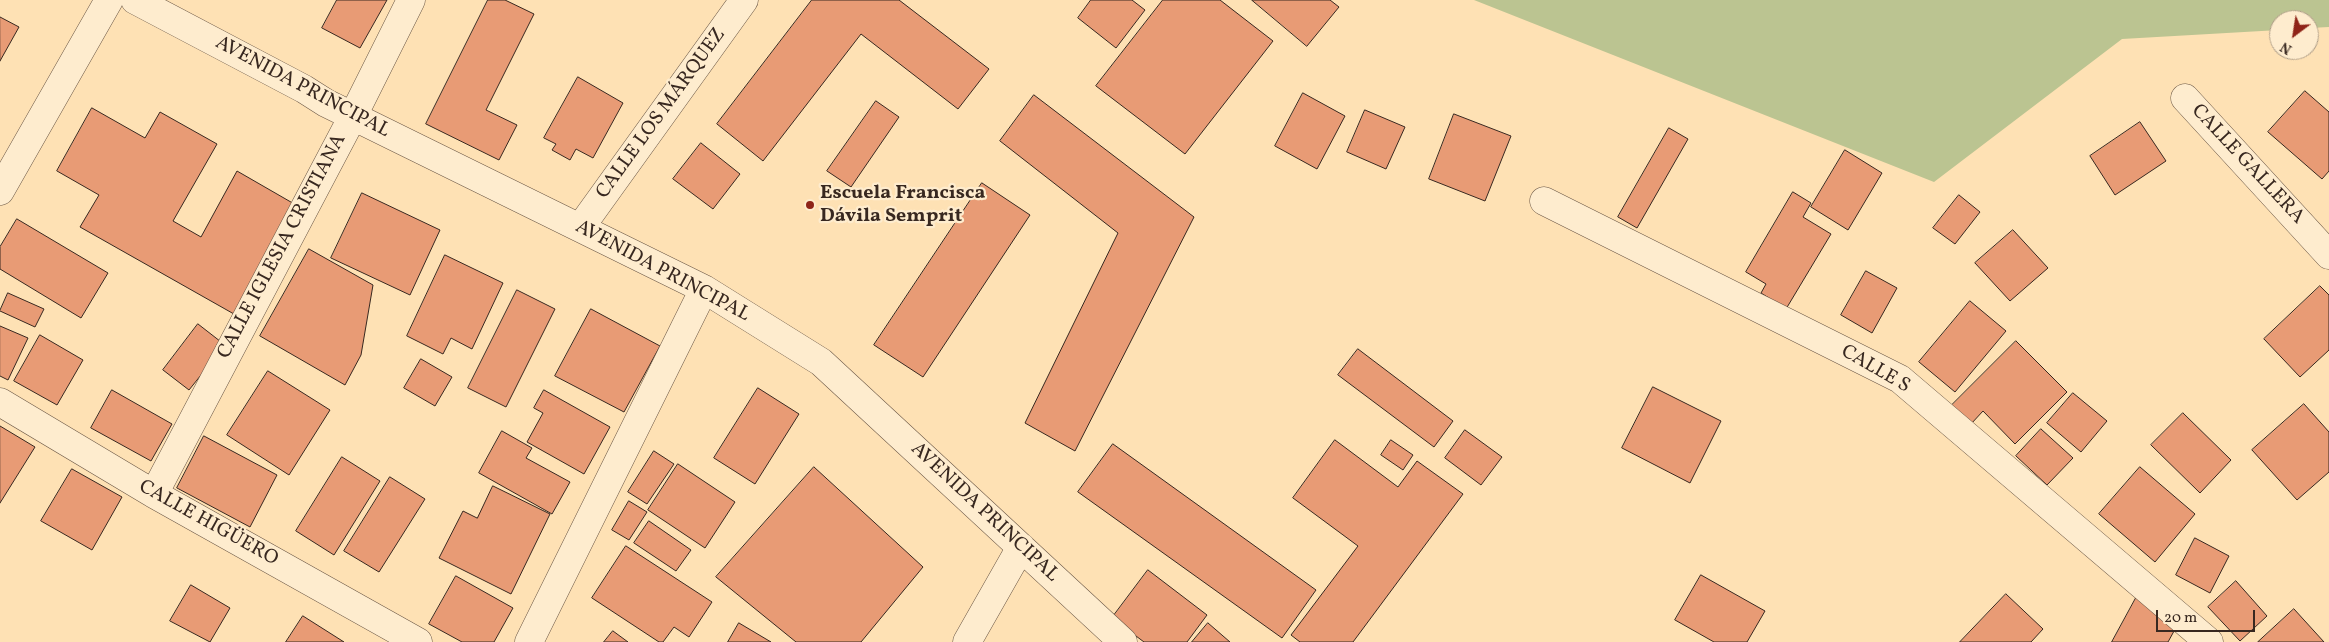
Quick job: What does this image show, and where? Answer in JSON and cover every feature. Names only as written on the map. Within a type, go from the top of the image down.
[{"type":"street","points":[[0,191],[109,0]]},
{"type":"street","name":"AVENIDA PRINCIPAL","points":[[135,0],[353,116],[704,289],[821,362],[1122,642]]},
{"type":"street","name":"CALLE IGLESIA CRISTIANA","points":[[154,494],[353,116],[411,0]]},
{"type":"street","name":"CALLE LOS MÁRQUEZ","points":[[580,228],[744,0]]},
{"type":"street","name":"CALLE GALLERA","points":[[2185,98],[2329,255]]},
{"type":"street","name":"CALLE S","points":[[1544,201],[1900,379],[2209,642]]},
{"type":"street","points":[[529,642],[704,289]]},
{"type":"street","name":"CALLE HIGÜERO","points":[[0,402],[154,494],[418,642]]},
{"type":"street","points":[[967,642],[1021,547]]},
{"type":"green space","points":[[1474,0],[2329,0],[2329,27],[2319,28],[2319,10],[2269,10],[2269,31],[2122,39],[1934,182]]},
{"type":"building","points":[[337,0],[387,0],[360,48],[322,28]]},
{"type":"building","points":[[488,0],[505,0],[534,14],[486,110],[517,125],[499,160],[426,124]]},
{"type":"building","points":[[812,0],[899,0],[989,69],[958,109],[861,34],[763,161],[717,124]]},
{"type":"building","points":[[1091,0],[1132,0],[1145,10],[1116,48],[1078,18]]},
{"type":"building","points":[[1163,0],[1220,0],[1273,41],[1185,154],[1096,86]]},
{"type":"building","points":[[1252,0],[1330,0],[1339,7],[1307,46]]},
{"type":"building","points":[[0,17],[19,27],[0,61]]},
{"type":"building","points":[[578,77],[623,103],[593,158],[576,149],[570,160],[552,150],[556,144],[544,138]]},
{"type":"building","points":[[2305,91],[2329,112],[2329,171],[2322,179],[2268,132]]},
{"type":"building","points":[[1303,93],[1345,116],[1317,169],[1275,146]]},
{"type":"building","points":[[1034,95],[1194,217],[1075,451],[1025,423],[1118,233],[1000,141]]},
{"type":"building","points":[[876,101],[899,117],[851,187],[827,171]]},
{"type":"building","points":[[92,108],[145,138],[160,112],[217,144],[173,221],[201,237],[237,171],[303,209],[241,318],[80,227],[99,195],[57,171]]},
{"type":"building","points":[[1365,110],[1405,127],[1386,169],[1347,152]]},
{"type":"building","points":[[1454,114],[1511,136],[1485,201],[1429,179]]},
{"type":"building","points":[[2140,122],[2166,161],[2115,195],[2090,156]]},
{"type":"building","points":[[1669,128],[1688,139],[1637,228],[1618,217]]},
{"type":"building","points":[[701,143],[740,174],[713,209],[673,179]]},
{"type":"building","points":[[1845,150],[1882,173],[1848,230],[1811,207]]},
{"type":"building","points":[[982,183],[1030,215],[923,377],[874,345]]},
{"type":"building","points":[[1793,192],[1811,203],[1803,217],[1831,234],[1786,309],[1761,293],[1766,284],[1746,272]]},
{"type":"building","points":[[362,193],[440,230],[410,295],[331,258]]},
{"type":"building","points":[[1959,195],[1980,212],[1955,244],[1933,228]]},
{"type":"building","points":[[17,219],[108,273],[81,318],[0,269],[0,247]]},
{"type":"building","points":[[2013,230],[2048,268],[2010,301],[1975,263]]},
{"type":"building","points":[[309,249],[373,285],[361,355],[345,385],[260,336]]},
{"type":"building","points":[[445,255],[503,283],[472,349],[451,338],[443,354],[407,336]]},
{"type":"building","points":[[1866,271],[1897,288],[1872,333],[1841,315]]},
{"type":"building","points":[[2320,286],[2329,295],[2329,350],[2300,377],[2264,339]]},
{"type":"building","points":[[517,290],[555,309],[506,407],[468,388]]},
{"type":"building","points":[[8,293],[44,309],[35,327],[0,311]]},
{"type":"building","points":[[1970,301],[2006,331],[1955,392],[1919,362]]},
{"type":"building","points":[[591,309],[660,346],[624,412],[555,376]]},
{"type":"building","points":[[198,324],[225,345],[189,390],[163,370]]},
{"type":"building","points":[[0,326],[28,338],[8,380],[0,376]]},
{"type":"building","points":[[40,335],[83,360],[57,405],[14,381]]},
{"type":"building","points":[[2016,341],[2067,392],[2015,444],[1983,411],[1971,424],[1952,405]]},
{"type":"building","points":[[1358,349],[1453,421],[1434,447],[1338,375]]},
{"type":"building","points":[[421,359],[452,377],[435,406],[404,388]]},
{"type":"building","points":[[268,371],[330,410],[289,475],[227,435]]},
{"type":"building","points":[[1653,387],[1721,421],[1690,483],[1622,448]]},
{"type":"building","points":[[758,388],[799,414],[755,484],[714,458]]},
{"type":"building","points":[[112,390],[172,424],[151,461],[91,428]]},
{"type":"building","points":[[544,390],[610,427],[584,474],[527,442],[543,413],[534,408]]},
{"type":"building","points":[[2073,393],[2107,421],[2081,452],[2047,423]]},
{"type":"building","points":[[2304,404],[2329,432],[2329,472],[2297,500],[2252,450]]},
{"type":"building","points":[[2183,413],[2231,460],[2200,493],[2151,445]]},
{"type":"building","points":[[0,426],[35,447],[0,503]]},
{"type":"building","points":[[2041,429],[2073,458],[2047,485],[2016,456]]},
{"type":"building","points":[[1465,430],[1502,457],[1481,485],[1445,458]]},
{"type":"building","points":[[502,431],[532,448],[526,458],[570,482],[552,514],[479,473]]},
{"type":"building","points":[[204,436],[277,475],[250,527],[177,488]]},
{"type":"building","points":[[1335,440],[1398,487],[1417,461],[1463,494],[1353,642],[1300,642],[1291,635],[1358,546],[1293,498]]},
{"type":"building","points":[[1391,440],[1413,455],[1403,470],[1381,455]]},
{"type":"building","points":[[1113,444],[1316,590],[1282,638],[1078,492]]},
{"type":"building","points":[[654,451],[674,464],[647,504],[628,492]]},
{"type":"building","points":[[342,457],[380,481],[334,555],[296,531]]},
{"type":"building","points":[[678,464],[735,502],[705,548],[648,510]]},
{"type":"building","points":[[814,467],[923,567],[861,642],[796,642],[716,577]]},
{"type":"building","points":[[2140,467],[2195,514],[2155,562],[2099,514]]},
{"type":"building","points":[[72,469],[122,497],[92,550],[41,521]]},
{"type":"building","points":[[390,477],[425,499],[379,572],[344,551]]},
{"type":"building","points":[[493,486],[550,514],[511,594],[439,558],[463,511],[477,518]]},
{"type":"building","points":[[629,501],[647,512],[629,540],[612,530]]},
{"type":"building","points":[[649,521],[691,550],[676,571],[634,543]]},
{"type":"building","points":[[2195,538],[2229,556],[2210,593],[2176,575]]},
{"type":"building","points":[[626,546],[712,602],[689,637],[674,627],[663,642],[659,642],[592,598]]},
{"type":"building","points":[[1148,570],[1207,615],[1187,642],[1144,642],[1112,618]]},
{"type":"building","points":[[1701,575],[1765,611],[1747,642],[1714,642],[1675,620]]},
{"type":"building","points":[[456,576],[513,608],[494,642],[462,642],[429,624]]},
{"type":"building","points":[[2236,581],[2267,616],[2240,641],[2208,607]]},
{"type":"building","points":[[191,585],[230,608],[210,642],[170,621]]},
{"type":"building","points":[[2006,594],[2043,629],[2031,642],[1960,642]]},
{"type":"building","points":[[2136,598],[2179,622],[2168,642],[2112,642]]},
{"type":"building","points":[[2294,609],[2324,642],[2258,642]]},
{"type":"building","points":[[303,616],[344,642],[286,642]]},
{"type":"building","points":[[739,623],[771,642],[728,642]]},
{"type":"building","points":[[1208,623],[1230,642],[1192,642]]},
{"type":"building","points":[[613,631],[628,642],[604,642]]},
{"type":"place","name":"Escuela Francisca Dávila Semprit","points":[[810,205]]}]
